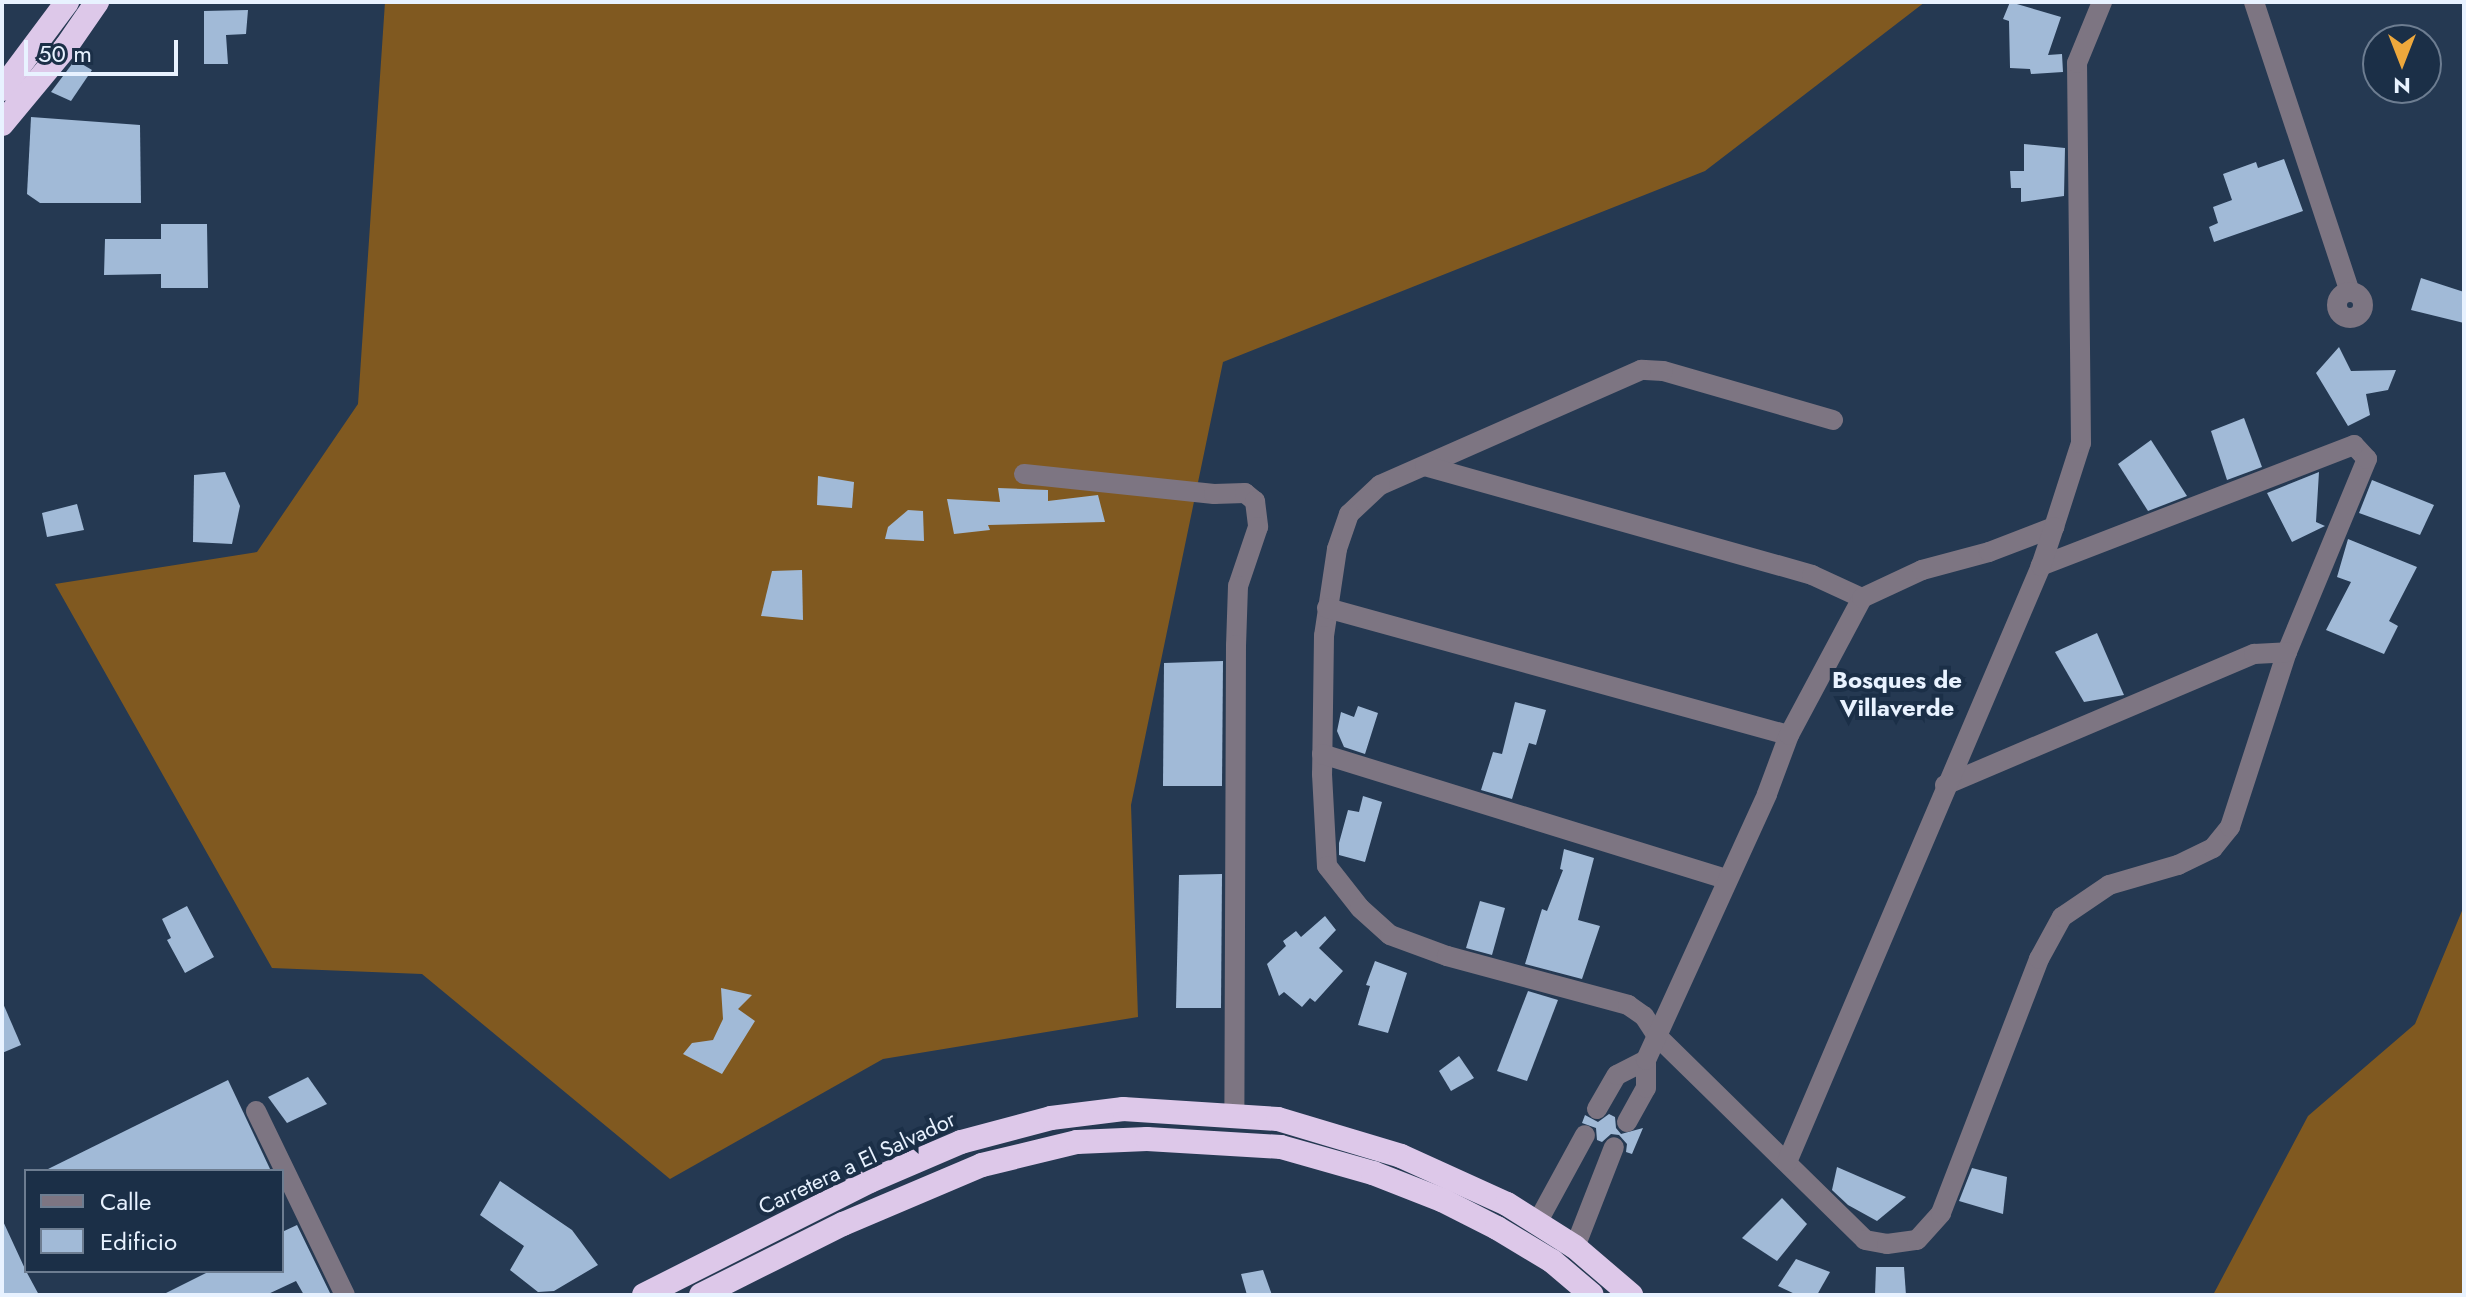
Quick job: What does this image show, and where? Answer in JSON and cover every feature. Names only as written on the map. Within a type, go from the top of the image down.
[{"type":"highway","points":[[2,89],[67,2]]},
{"type":"highway","points":[[2,124],[66,47],[97,2]]},
{"type":"highway","name":"Carretera a El Salvador","points":[[644,1295],[870,1181],[961,1142],[1087,1111],[1123,1109],[1234,1114],[1312,1127],[1401,1156],[1507,1204],[1575,1247],[1631,1295]]},
{"type":"highway","points":[[701,1295],[843,1224],[982,1165],[1077,1142],[1147,1139],[1281,1147],[1373,1173],[1442,1200],[1497,1228],[1552,1261],[1592,1295]]},
{"type":"street","points":[[1787,1162],[1945,785],[2041,566],[2081,443],[2077,63],[2102,2]]},
{"type":"street","points":[[2254,2],[2350,292]]},
{"type":"street","points":[[1833,420],[1663,371],[1641,370],[1380,485],[1349,514],[1337,549],[1327,608],[1322,754],[1327,866],[1360,908],[1390,935],[1447,956],[1628,1005],[1644,1016],[1657,1036],[1865,1240],[1887,1244],[1917,1240],[1941,1213],[2039,959],[2062,917],[2109,885],[2178,865],[2213,848],[2230,827],[2287,652],[2367,459],[2354,445],[2041,566]]},
{"type":"street","points":[[1425,466],[1812,575],[1862,598]]},
{"type":"street","points":[[1024,474],[1214,494],[1245,493],[1255,501],[1258,527],[1238,586],[1234,1114]]},
{"type":"street","points":[[1627,1122],[1646,1088],[1646,1060],[1789,735],[1862,598],[1922,570],[1989,552],[2054,527]]},
{"type":"street","points":[[1327,608],[1789,735]]},
{"type":"street","points":[[1945,785],[2254,654],[2287,652]]},
{"type":"street","points":[[1322,754],[1727,879]]},
{"type":"street","points":[[1597,1109],[1617,1075],[1646,1060]]},
{"type":"street","points":[[256,1111],[345,1295]]},
{"type":"street","points":[[1537,1223],[1585,1135]]},
{"type":"street","points":[[1575,1247],[1614,1147]]},
{"type":"shaded area","points":[[385,2],[1925,2],[1705,171],[1223,362],[1131,805],[1138,1017],[883,1059],[670,1179],[422,974],[272,968],[55,584],[257,552],[358,404]]},
{"type":"shaded area","points":[[2464,906],[2464,1295],[2213,1295],[2308,1116],[2415,1024]]},
{"type":"building","points":[[2010,2],[2061,17],[2048,55],[2062,54],[2063,72],[2031,74],[2030,69],[2010,68],[2009,21],[2003,19]]},
{"type":"building","points":[[248,10],[246,34],[226,35],[228,64],[204,64],[204,11]]},
{"type":"building","points":[[75,60],[92,70],[71,101],[51,92]]},
{"type":"building","points":[[31,117],[140,125],[141,203],[40,203],[27,194]]},
{"type":"building","points":[[2024,144],[2065,148],[2064,196],[2021,202],[2021,188],[2011,188],[2010,171],[2024,171]]},
{"type":"building","points":[[2284,159],[2303,211],[2214,242],[2209,227],[2218,223],[2213,207],[2232,200],[2223,174],[2256,162],[2258,168]]},
{"type":"building","points":[[161,224],[207,224],[208,288],[161,288],[161,274],[104,275],[105,239],[161,239]]},
{"type":"building","points":[[2421,278],[2464,292],[2464,323],[2411,310]]},
{"type":"building","points":[[2339,347],[2351,371],[2396,370],[2388,390],[2366,394],[2370,415],[2348,426],[2316,373]]},
{"type":"building","points":[[2244,418],[2262,467],[2227,480],[2211,431]]},
{"type":"building","points":[[2151,440],[2187,496],[2148,511],[2118,464]]},
{"type":"building","points":[[225,472],[240,506],[232,544],[193,542],[194,475]]},
{"type":"building","points":[[2319,472],[2316,522],[2325,526],[2292,542],[2267,493]]},
{"type":"building","points":[[818,476],[854,482],[852,508],[817,505]]},
{"type":"building","points":[[2372,480],[2434,505],[2420,535],[2359,513]]},
{"type":"building","points":[[998,488],[1048,490],[1048,501],[1098,495],[1105,522],[988,525],[990,530],[954,534],[947,499],[1000,502]]},
{"type":"building","points":[[77,504],[84,530],[47,537],[42,513]]},
{"type":"building","points":[[908,510],[923,511],[924,541],[885,539],[888,527]]},
{"type":"building","points":[[2348,539],[2417,567],[2389,621],[2398,626],[2384,654],[2326,630],[2351,582],[2337,577]]},
{"type":"building","points":[[802,570],[803,620],[761,616],[772,571]]},
{"type":"building","points":[[2097,633],[2124,695],[2084,702],[2055,652]]},
{"type":"building","points":[[1223,661],[1222,786],[1163,786],[1164,663]]},
{"type":"building","points":[[1515,702],[1546,710],[1536,745],[1529,743],[1512,799],[1481,790],[1493,752],[1502,754]]},
{"type":"building","points":[[1358,706],[1378,713],[1365,754],[1344,747],[1337,731],[1341,712],[1354,717]]},
{"type":"building","points":[[1363,796],[1382,802],[1365,862],[1339,855],[1348,810],[1359,812]]},
{"type":"building","points":[[1564,849],[1594,858],[1578,920],[1600,926],[1582,979],[1525,964],[1542,909],[1547,911],[1563,870],[1560,869]]},
{"type":"building","points":[[1222,874],[1221,1008],[1176,1008],[1179,875]]},
{"type":"building","points":[[1480,901],[1505,908],[1492,955],[1466,948]]},
{"type":"building","points":[[187,906],[214,957],[185,973],[167,940],[171,938],[162,919]]},
{"type":"building","points":[[1325,916],[1336,930],[1319,948],[1343,971],[1315,1002],[1310,998],[1302,1007],[1284,992],[1279,996],[1267,964],[1286,946],[1283,941],[1296,931],[1301,937]]},
{"type":"building","points":[[1375,961],[1407,973],[1388,1033],[1358,1025],[1370,986],[1366,985]]},
{"type":"building","points":[[721,988],[752,995],[738,1009],[755,1021],[722,1074],[683,1054],[692,1043],[713,1040],[723,1019]]},
{"type":"building","points":[[1528,991],[1558,1000],[1527,1081],[1497,1071]]},
{"type":"building","points":[[2,1001],[21,1045],[2,1053]]},
{"type":"building","points":[[1459,1056],[1474,1078],[1451,1091],[1439,1071]]},
{"type":"building","points":[[308,1077],[327,1104],[287,1123],[268,1097]]},
{"type":"building","points":[[228,1080],[270,1169],[48,1169]]},
{"type":"building","points":[[1609,1114],[1615,1117],[1616,1128],[1621,1134],[1643,1128],[1632,1154],[1626,1152],[1627,1144],[1619,1135],[1611,1134],[1602,1142],[1597,1140],[1596,1128],[1582,1123],[1585,1115],[1598,1122]]},
{"type":"building","points":[[1837,1167],[1906,1197],[1877,1221],[1848,1205],[1832,1190]]},
{"type":"building","points":[[1972,1168],[2007,1177],[2003,1214],[1959,1201]]},
{"type":"building","points":[[500,1181],[572,1230],[598,1265],[554,1291],[538,1292],[510,1270],[524,1246],[480,1215]]},
{"type":"building","points":[[1782,1198],[1807,1224],[1777,1261],[1742,1238]]},
{"type":"building","points":[[2,1219],[24,1273],[27,1273],[39,1295],[2,1295]]},
{"type":"building","points":[[297,1225],[331,1295],[304,1295],[296,1281],[266,1295],[162,1295],[206,1273],[284,1273],[284,1231]]},
{"type":"building","points":[[1796,1259],[1830,1272],[1817,1295],[1797,1295],[1778,1286]]},
{"type":"building","points":[[1876,1267],[1904,1267],[1906,1295],[1875,1295]]},
{"type":"building","points":[[1263,1270],[1272,1295],[1247,1295],[1241,1274]]},
{"type":"district","name":"Bosques de Villaverde","points":[[1897,694]]}]
